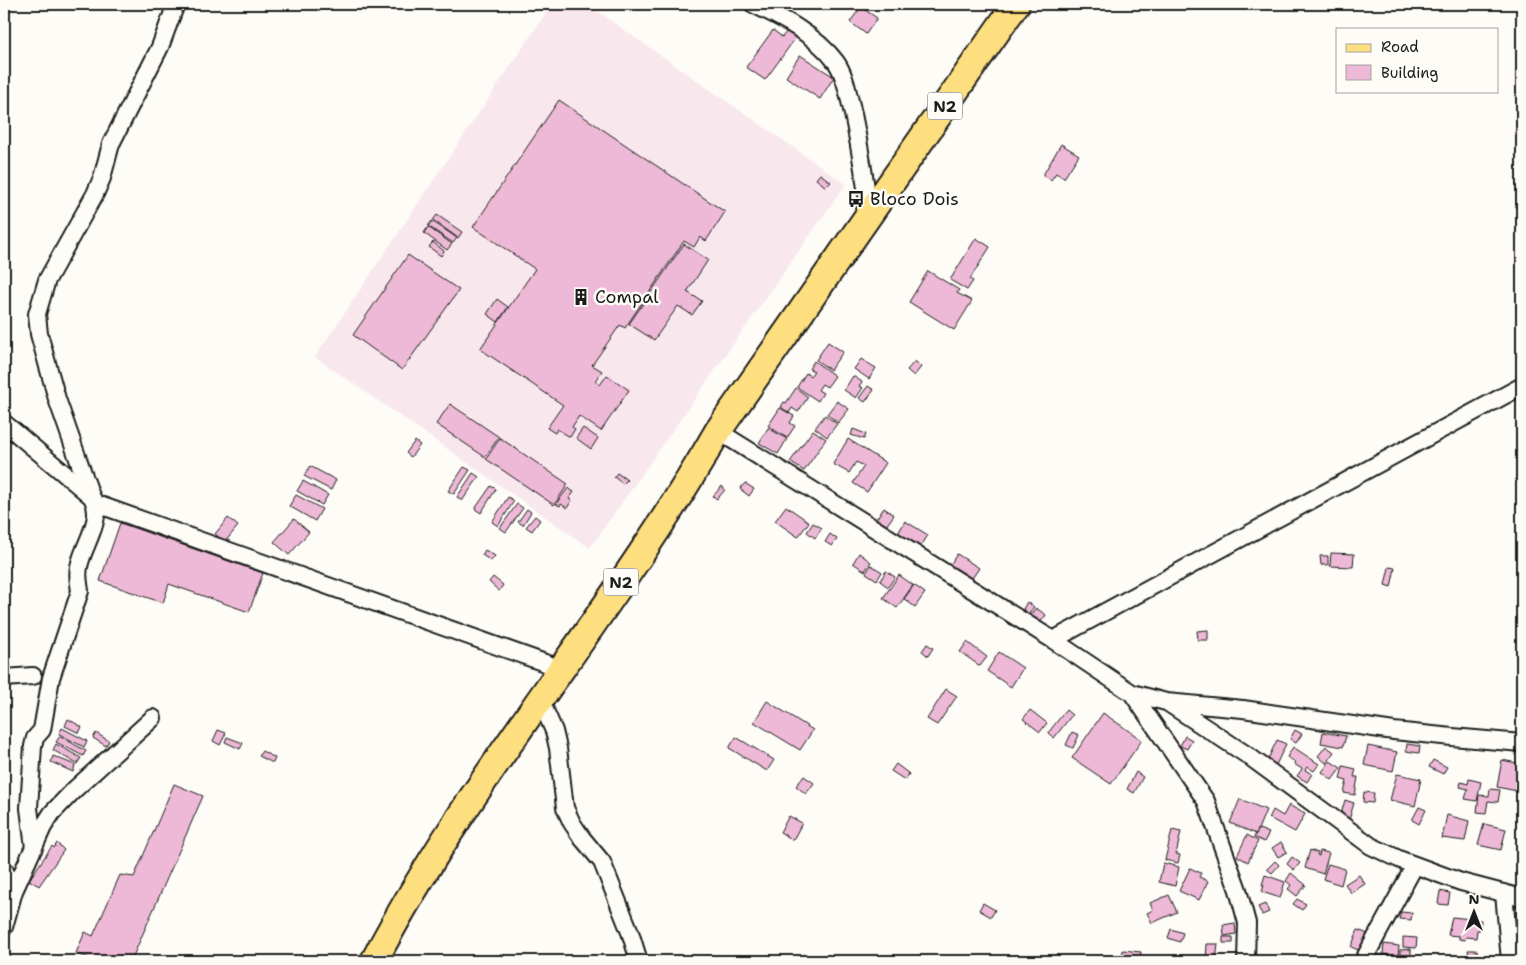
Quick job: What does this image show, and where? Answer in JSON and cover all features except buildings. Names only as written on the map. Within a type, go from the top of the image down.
[{"type":"main road","name":"N2","points":[[374,961],[400,913],[472,800],[685,488],[718,431],[1016,4]]},
{"type":"street","points":[[34,848],[29,808],[32,746],[35,738],[42,730],[52,678],[80,591],[78,568],[83,549],[96,521],[94,500],[57,399],[39,334],[37,314],[47,280],[95,194],[102,178],[111,144],[160,47],[176,4]]},
{"type":"street","points":[[752,4],[791,22],[829,53],[838,64],[846,83],[856,125],[870,214]]},
{"type":"street","points":[[1053,640],[1522,386]]},
{"type":"street","points":[[4,423],[94,500],[562,669]]},
{"type":"street","points":[[718,431],[1053,640],[1132,693],[1166,702],[1243,709],[1452,738],[1522,743]]},
{"type":"street","points":[[4,678],[34,676]]},
{"type":"street","points":[[1132,693],[1206,801],[1238,890],[1247,923],[1246,961]]},
{"type":"street","points":[[540,699],[554,731],[566,808],[572,823],[582,838],[602,862],[630,932],[639,961]]},
{"type":"street","points":[[1166,702],[1250,757],[1371,846],[1401,860],[1461,882],[1522,898]]},
{"type":"street","points":[[4,927],[14,891],[52,813],[153,718]]},
{"type":"street","points":[[1363,961],[1415,865]]},
{"type":"street","points":[[4,869],[14,891]]},
{"type":"street","points":[[1504,894],[1510,961]]},
{"type":"shaded area","points":[[552,4],[587,4],[846,184],[590,548],[315,357]]},
{"type":"place","name":"Bloco Dois","points":[[856,199]]},
{"type":"place","name":"Compal","points":[[581,297]]}]
